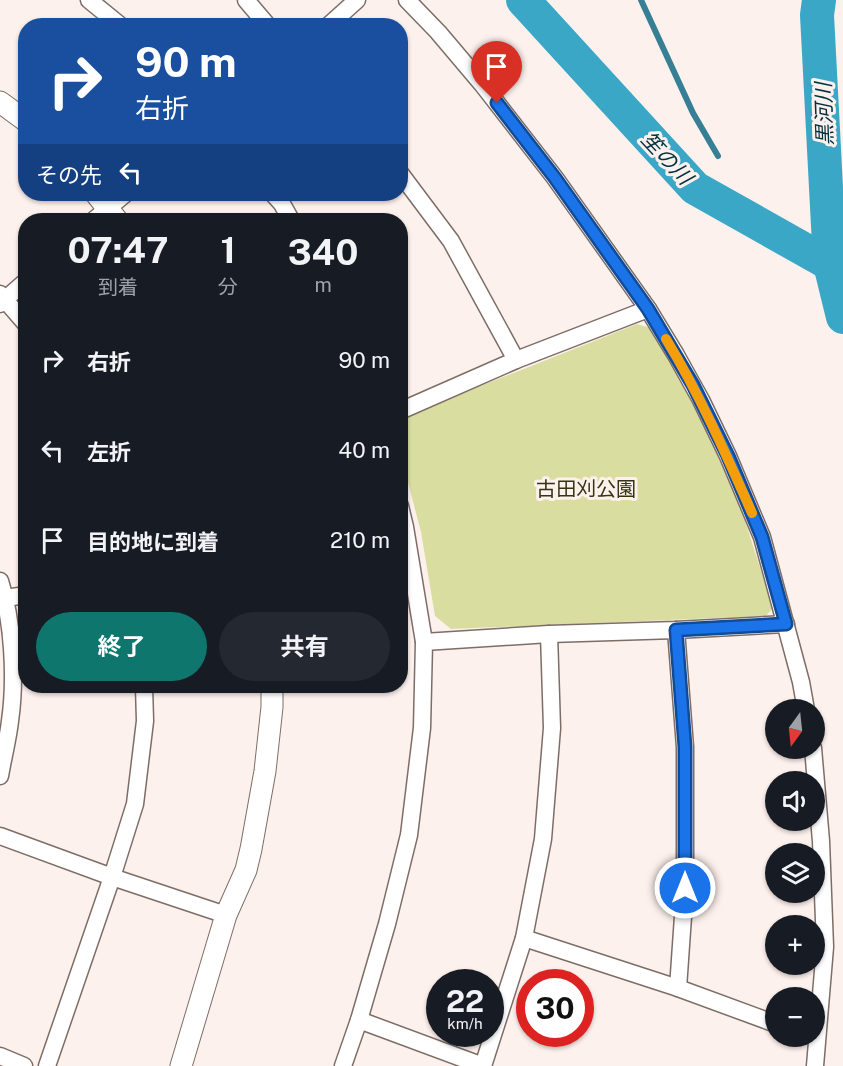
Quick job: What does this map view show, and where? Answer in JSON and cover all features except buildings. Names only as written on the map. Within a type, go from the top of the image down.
[{"type":"street","points":[[89,0],[111,18]]},
{"type":"street","points":[[246,0],[261,18]]},
{"type":"street","points":[[337,18],[357,0]]},
{"type":"street","points":[[407,0],[483,84],[555,178],[648,309],[676,355],[728,456],[762,537],[804,699]]},
{"type":"street","points":[[0,102],[18,115]]},
{"type":"street","points":[[408,184],[451,241],[516,360]]},
{"type":"street","points":[[104,211],[116,201]]},
{"type":"street","points":[[18,287],[2,299],[18,316]]},
{"type":"street","points":[[408,407],[516,360],[648,309]]},
{"type":"street","points":[[343,1066],[387,924],[409,835],[422,728],[424,642],[408,554]]},
{"type":"street","points":[[0,581],[5,598],[13,663],[11,719],[0,776]]},
{"type":"street","points":[[5,598],[18,596]]},
{"type":"street","points":[[424,642],[786,624]]},
{"type":"street","points":[[676,630],[685,747],[685,888],[678,988]]},
{"type":"street","points":[[359,1020],[483,1066],[524,938],[543,839],[552,728],[549,634]]},
{"type":"street","points":[[47,1066],[135,804],[145,722],[144,693]]},
{"type":"street","points":[[181,1066],[226,915],[246,870],[265,771],[272,693]]},
{"type":"street","points":[[814,759],[821,842],[825,947],[820,987]]},
{"type":"street","points":[[0,836],[226,915]]},
{"type":"street","points":[[524,938],[765,1019]]},
{"type":"street","points":[[814,1047],[815,1066]]},
{"type":"street","points":[[0,1056],[24,1066]]},
{"type":"green space","name":"古田刈公園","points":[[637,324],[650,328],[697,406],[739,502],[773,608],[766,616],[451,629],[435,616],[421,532],[408,483],[408,415]]},
{"type":"waterway","name":"笙の川","points":[[523,0],[695,188],[830,264]]},
{"type":"waterway","points":[[641,0],[693,113],[718,156]]},
{"type":"waterway","name":"黒河川","points":[[819,0],[817,15],[830,264],[843,317]]},
{"type":"slow traffic","points":[[666,339],[701,400],[752,513]]},
{"type":"route","points":[[497,103],[555,178],[648,309],[693,385],[728,456],[762,537],[786,624],[676,630],[685,747],[685,888]]}]
